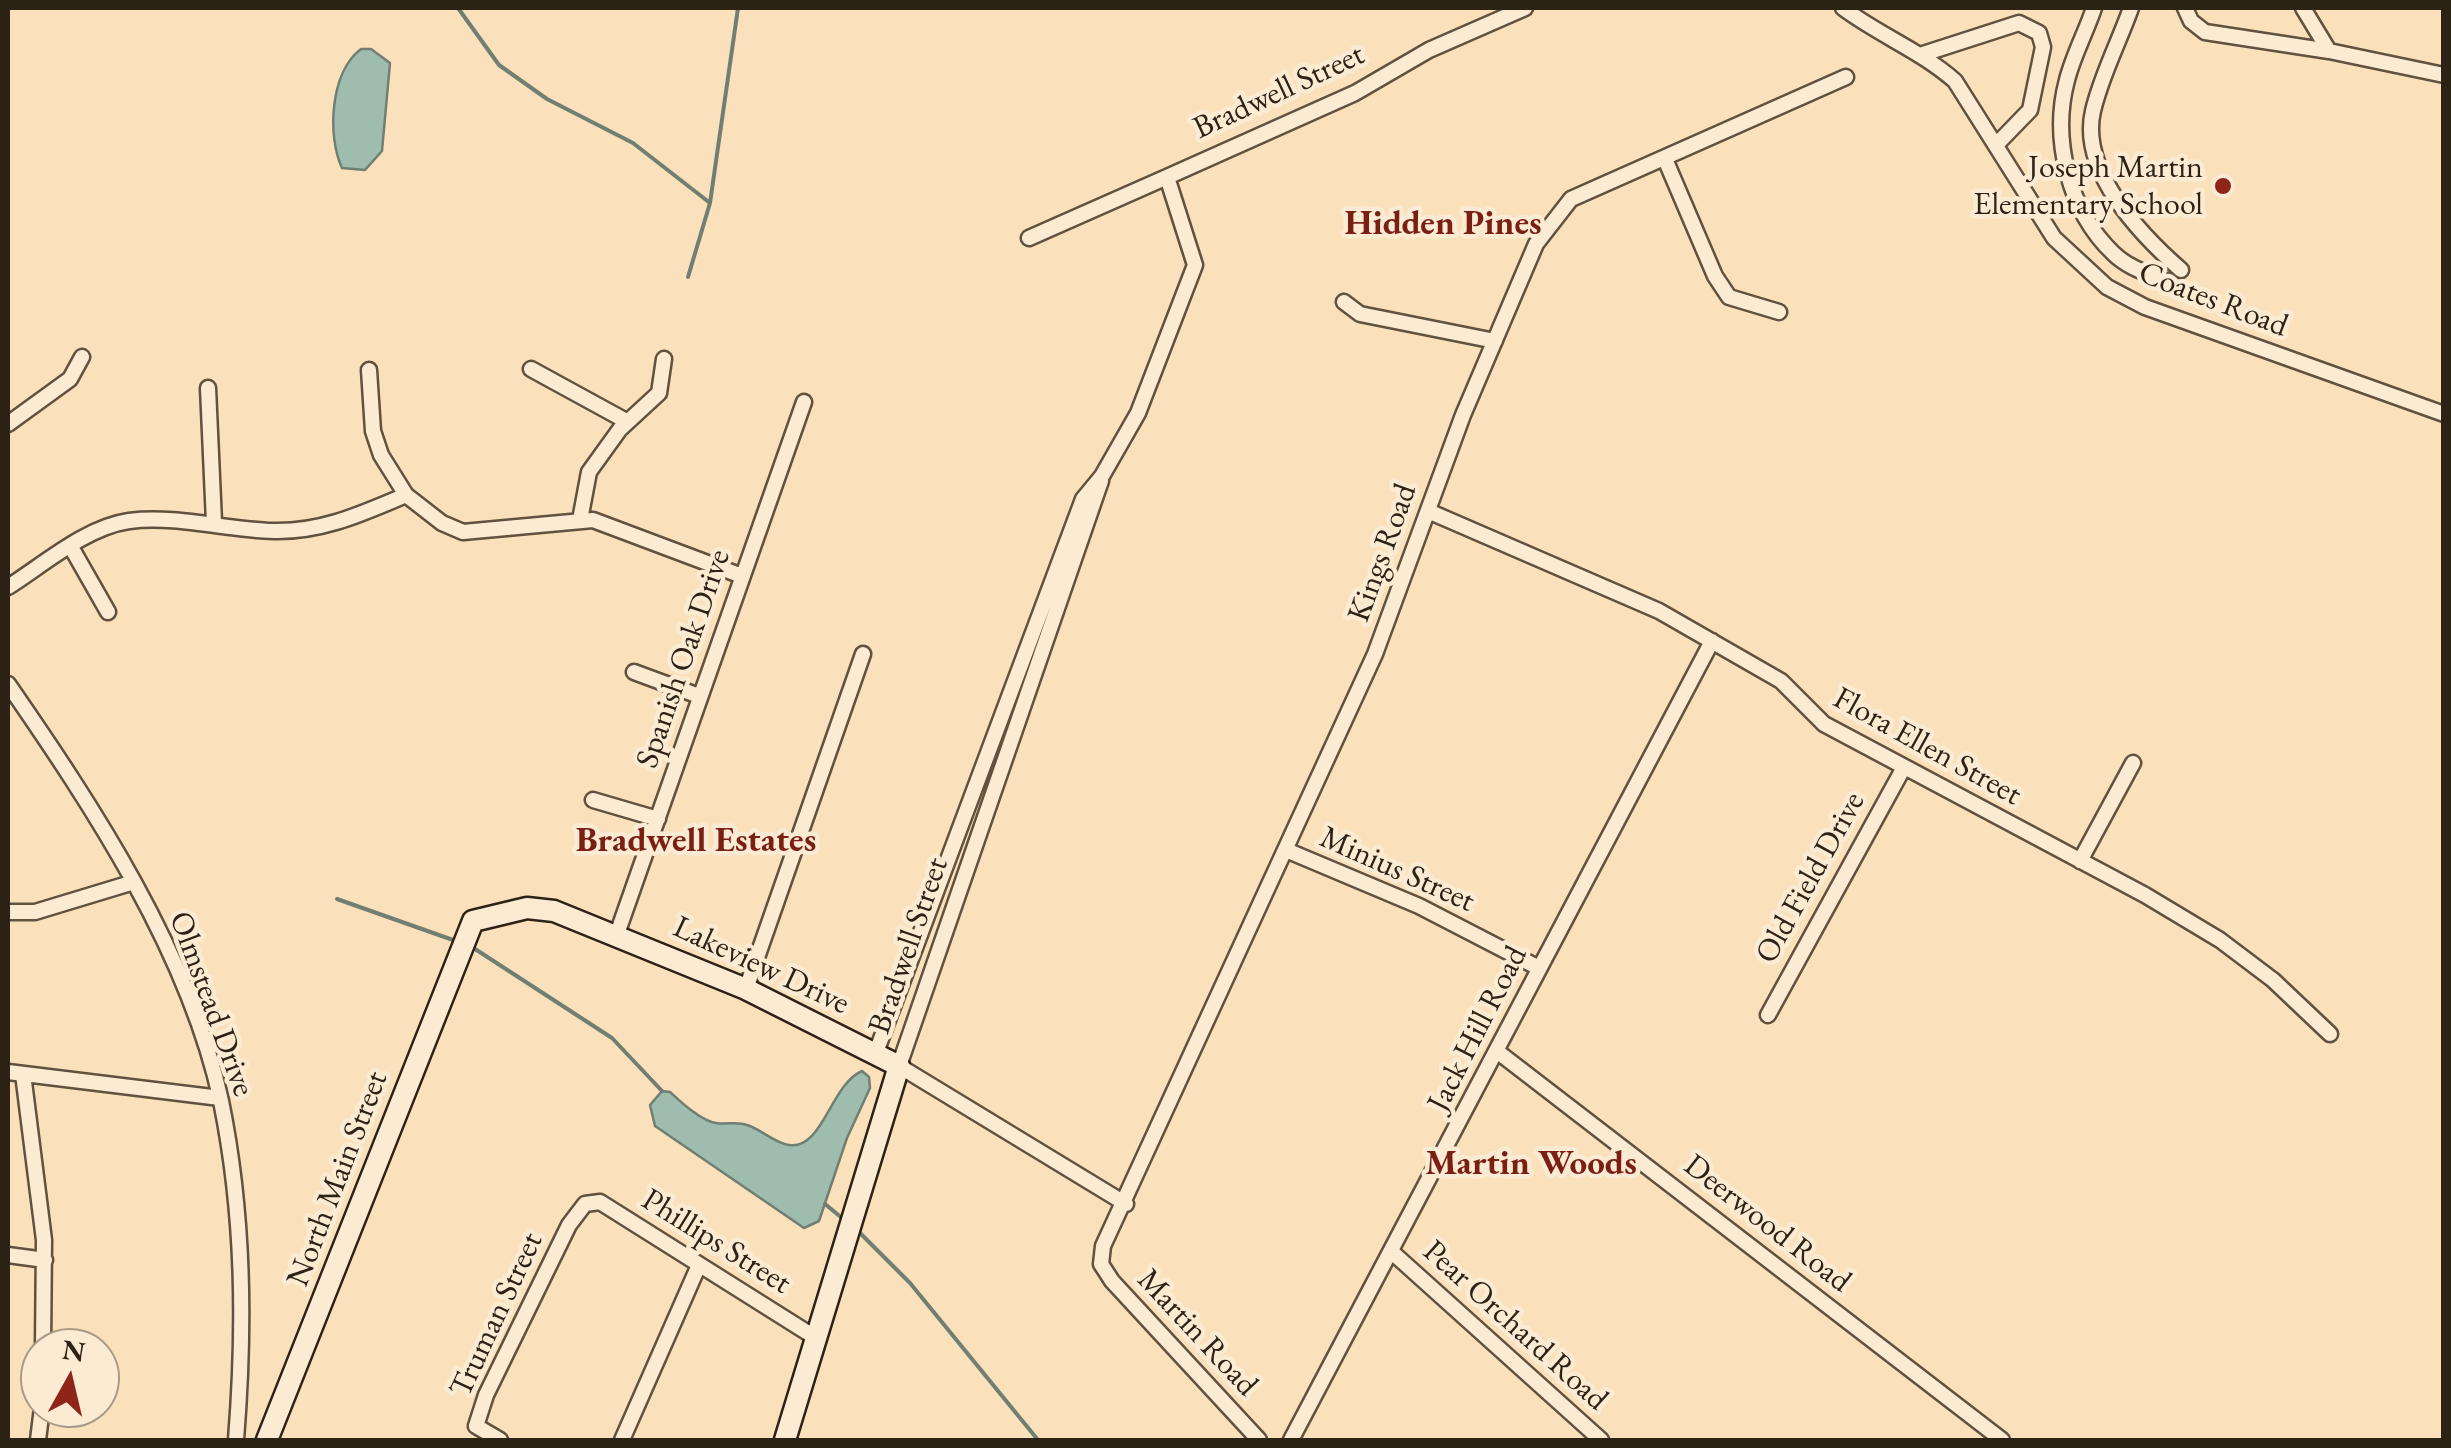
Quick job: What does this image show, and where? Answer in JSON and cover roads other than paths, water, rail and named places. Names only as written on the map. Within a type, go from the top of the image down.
[{"type":"street","name":"Bradwell Street","points":[[1029,238],[1355,93],[1429,50],[1525,8]]},
{"type":"street","name":"Coates Road","points":[[1843,8],[1880,34],[1920,54],[1955,81],[2054,238],[2074,261],[2106,287],[2145,307],[2444,414]]},
{"type":"street","points":[[2094,8],[2066,81],[2063,143],[2070,182],[2085,220],[2114,255],[2174,286]]},
{"type":"street","points":[[2130,8],[2092,114],[2097,156],[2119,205],[2180,270]]},
{"type":"street","points":[[2185,8],[2205,32],[2329,51],[2444,76]]},
{"type":"street","points":[[2302,8],[2329,51]]},
{"type":"street","points":[[1920,54],[2019,23],[2039,33],[2043,46],[2030,110],[1997,144]]},
{"type":"street","name":"Kings Road","points":[[1126,1204],[1375,654],[1536,244],[1571,199],[1846,77]]},
{"type":"street","points":[[1666,158],[1715,276],[1729,297],[1779,312]]},
{"type":"street","name":"Bradwell Street","points":[[786,1440],[900,1066],[1102,476],[1150,388],[1195,265],[1167,177]]},
{"type":"street","points":[[1344,302],[1360,314],[1495,341]]},
{"type":"street","points":[[8,424],[70,379],[82,357]]},
{"type":"street","points":[[580,520],[589,472],[628,422],[659,394],[664,359]]},
{"type":"street","points":[[531,368],[628,422]]},
{"type":"street","points":[[370,370],[373,431],[406,495],[421,510],[463,532],[594,520],[742,576]]},
{"type":"street","points":[[208,388],[214,522]]},
{"type":"street","name":"Spanish Oak Drive","points":[[616,934],[804,402]]},
{"type":"street","name":"Bradwell Street","points":[[876,1055],[1082,498],[1102,476]]},
{"type":"street","points":[[8,587],[92,534],[128,521],[214,522],[272,531],[312,528],[340,523],[406,495]]},
{"type":"street","name":"Flora Ellen Street","points":[[1428,511],[1659,611],[1780,680],[1824,724],[2220,940],[2273,980],[2330,1034]]},
{"type":"street","points":[[72,547],[108,612]]},
{"type":"street","name":"Jack Hill Road","points":[[1291,1440],[1712,641]]},
{"type":"street","points":[[746,989],[863,654]]},
{"type":"street","points":[[634,672],[700,696]]},
{"type":"street","name":"Olmstead Drive","points":[[8,684],[134,882],[184,990],[220,1098],[238,1216],[245,1328],[236,1440]]},
{"type":"street","points":[[2080,861],[2134,763]]},
{"type":"street","name":"Old Field Drive","points":[[1768,1014],[1902,768]]},
{"type":"street","points":[[593,800],[658,819]]},
{"type":"street","name":"Minius Street","points":[[1286,850],[1419,906],[1539,968]]},
{"type":"street","points":[[8,912],[36,912],[134,882]]},
{"type":"street","name":"Lakeview Drive","points":[[465,939],[473,921],[527,908],[554,911],[616,934],[746,989],[900,1066],[1126,1204]]},
{"type":"street","name":"North Main Street","points":[[267,1440],[465,939]]},
{"type":"street","name":"Deerwood Road","points":[[1498,1052],[2002,1440]]},
{"type":"street","points":[[43,1328],[45,1260],[15,1073],[220,1098]]},
{"type":"street","name":"Phillips Street","points":[[585,1204],[600,1202],[816,1338]]},
{"type":"street","name":"Truman Street","points":[[500,1440],[476,1426],[486,1395],[569,1225],[585,1204]]},
{"type":"street","name":"Martin Road","points":[[1126,1204],[1104,1246],[1101,1264],[1260,1440]]},
{"type":"street","name":"Pear Orchard Road","points":[[1392,1253],[1600,1440]]},
{"type":"street","points":[[8,1255],[45,1260]]},
{"type":"street","points":[[622,1440],[699,1264]]},
{"type":"waterway","points":[[458,8],[499,65],[547,99],[633,143],[710,203]]},
{"type":"waterway","points":[[688,277],[710,203],[738,8]]},
{"type":"waterway","points":[[337,899],[453,940]]},
{"type":"waterway","points":[[472,947],[612,1038],[662,1091]]},
{"type":"waterway","points":[[825,1204],[842,1218]]},
{"type":"waterway","points":[[859,1232],[910,1283],[1038,1440]]},
{"type":"place","name":"Joseph Martin Elementary School","points":[[2223,186]]},
{"type":"district","name":"Hidden Pines","points":[[1443,224]]},
{"type":"district","name":"Bradwell Estates","points":[[696,841]]},
{"type":"district","name":"Martin Woods","points":[[1531,1164]]}]
